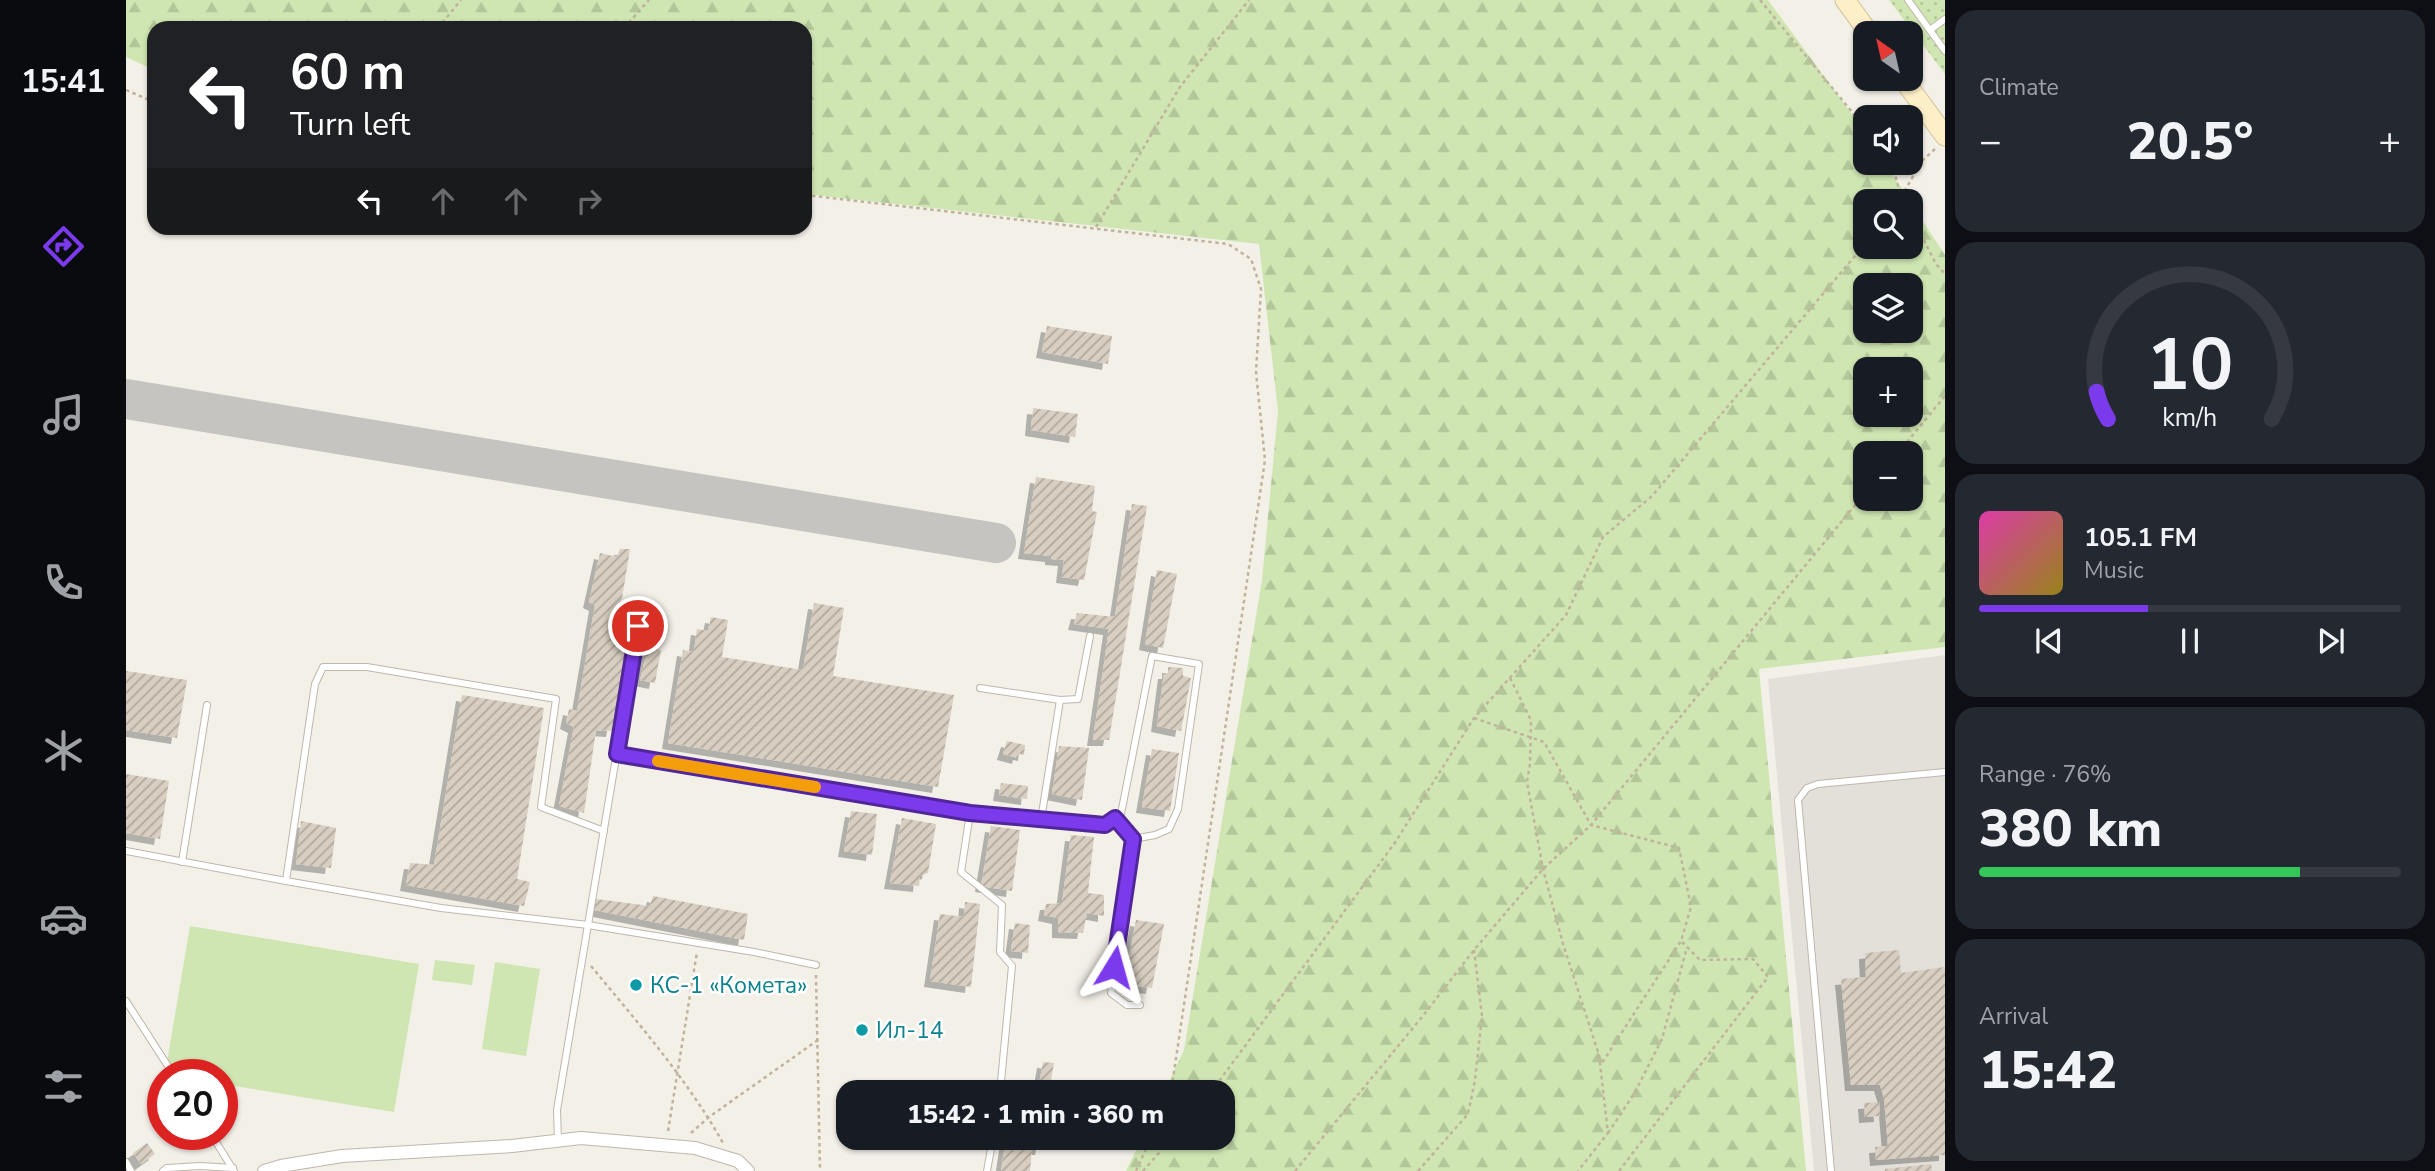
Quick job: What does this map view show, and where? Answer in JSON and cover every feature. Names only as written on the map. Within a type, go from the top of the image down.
[{"type":"main road","points":[[1845,0],[1860,21]]},
{"type":"main road","points":[[1910,91],[1941,142]]},
{"type":"street","points":[[264,1171],[342,1156],[512,1146],[581,1138],[695,1147],[738,1161],[748,1171]]},
{"type":"lane","points":[[1908,0],[1945,51]]},
{"type":"lane","points":[[1930,30],[1945,19]]},
{"type":"lane","points":[[558,1141],[557,1110],[638,626]]},
{"type":"lane","points":[[981,688],[1060,700],[1078,699],[1090,636]]},
{"type":"lane","points":[[617,754],[970,813],[1105,825],[1121,814],[1152,656],[1199,664],[1178,809],[1169,829],[1133,839]]},
{"type":"lane","points":[[286,881],[315,684],[323,667],[367,667],[556,699],[541,807],[604,831]]},
{"type":"lane","points":[[1041,820],[1060,700]]},
{"type":"lane","points":[[182,862],[207,705]]},
{"type":"lane","points":[[1831,1171],[1798,800],[1807,788],[1818,784],[1945,772]]},
{"type":"lane","points":[[970,813],[961,872],[1002,905],[1000,952],[1012,966],[1001,1080]]},
{"type":"lane","points":[[1115,818],[1133,839],[1111,993],[1127,1005],[1140,1005]]},
{"type":"lane","points":[[126,851],[441,908],[588,925],[816,965]]},
{"type":"lane","points":[[126,1001],[163,1059]]},
{"type":"lane","points":[[221,1150],[233,1170]]},
{"type":"lane","points":[[987,1171],[991,1150]]},
{"type":"lane","points":[[126,1162],[131,1171]]},
{"type":"lane","points":[[163,1171],[167,1168],[200,1166],[233,1170]]},
{"type":"path","points":[[444,21],[461,0]]},
{"type":"path","points":[[630,21],[649,0]]},
{"type":"path","points":[[1096,228],[1180,87],[1250,0]]},
{"type":"path","points":[[1760,0],[1853,113]]},
{"type":"path","points":[[126,90],[147,99]]},
{"type":"path","points":[[1908,189],[1922,161],[1941,142]]},
{"type":"path","points":[[812,196],[1228,244],[1251,259],[1261,289],[1256,372],[1265,460],[1173,1080]]},
{"type":"path","points":[[1923,239],[1936,264],[1945,274]]},
{"type":"path","points":[[1220,1080],[1394,844],[1474,718],[1566,615],[1603,537],[1652,496],[1853,258]]},
{"type":"path","points":[[1908,441],[1945,396]]},
{"type":"path","points":[[1296,1171],[1474,950],[1543,869],[1591,825],[1853,508]]},
{"type":"path","points":[[1510,678],[1531,720],[1527,782],[1543,869],[1563,944],[1601,1064],[1608,1133]]},
{"type":"path","points":[[1474,718],[1544,743],[1591,825],[1679,848],[1691,907],[1681,941],[1601,1064]]},
{"type":"path","points":[[1619,1171],[1768,977],[1753,959],[1700,960],[1681,941]]},
{"type":"path","points":[[671,1145],[677,1072],[699,943]]},
{"type":"path","points":[[1578,1171],[1634,1094],[1662,1039],[1687,947]]},
{"type":"path","points":[[1419,1171],[1468,1114],[1475,1080],[1482,1016],[1474,950]]},
{"type":"path","points":[[583,955],[677,1072],[709,1117],[733,1160]]},
{"type":"path","points":[[816,965],[820,1171]]},
{"type":"path","points":[[671,1145],[818,1040]]},
{"type":"path","points":[[1136,1171],[1146,1150]]},
{"type":"path","points":[[1143,1171],[1161,1150]]},
{"type":"shaded area","points":[[1945,655],[1945,1171],[1814,1171],[1768,679]]},
{"type":"green space","points":[[126,0],[1768,0],[1853,116],[1853,175],[1893,175],[1902,189],[1853,189],[1853,259],[1923,259],[1923,221],[1945,255],[1945,647],[1759,669],[1806,1171],[1126,1171],[1136,1150],[1235,1150],[1235,1080],[1170,1080],[1184,1050],[1262,580],[1278,411],[1259,244],[812,195],[812,21],[147,21],[147,67],[126,57]]},
{"type":"green space","points":[[1889,0],[1945,0],[1945,74],[1923,45],[1923,21],[1905,21]]},
{"type":"green space","points":[[190,926],[419,964],[394,1112],[238,1087],[238,1059],[168,1059]]},
{"type":"green space","points":[[435,960],[475,965],[472,985],[432,980]]},
{"type":"green space","points":[[495,962],[540,969],[526,1056],[482,1049]]},
{"type":"building","points":[[1047,326],[1112,336],[1108,364],[1042,352]]},
{"type":"building","points":[[1033,408],[1078,414],[1075,437],[1031,430]]},
{"type":"building","points":[[1036,477],[1095,486],[1092,511],[1097,512],[1084,580],[1062,577],[1064,560],[1024,553]]},
{"type":"building","points":[[1132,504],[1147,506],[1109,740],[1093,740],[1109,629],[1074,624],[1077,613],[1115,617]]},
{"type":"building","points":[[620,549],[630,549],[615,642],[627,643],[612,731],[596,730],[584,813],[559,806],[574,727],[566,723],[569,709],[577,711],[595,605],[589,602],[600,553],[617,557]]},
{"type":"building","points":[[1157,570],[1177,574],[1163,648],[1145,644]]},
{"type":"building","points":[[814,603],[844,608],[833,676],[954,695],[938,787],[668,743],[683,650],[694,652],[697,629],[708,631],[711,617],[728,620],[722,657],[803,670]]},
{"type":"building","points":[[648,647],[661,650],[655,683],[640,680]]},
{"type":"building","points":[[1168,667],[1183,668],[1183,676],[1191,678],[1181,731],[1157,726],[1164,673],[1168,673]]},
{"type":"building","points":[[126,671],[187,680],[177,738],[126,730]]},
{"type":"building","points":[[462,695],[544,708],[517,879],[530,882],[524,906],[406,885],[410,863],[434,865]]},
{"type":"building","points":[[1007,741],[1025,745],[1024,755],[1019,754],[1018,758],[1003,754]]},
{"type":"building","points":[[1059,746],[1089,748],[1082,800],[1052,794]]},
{"type":"building","points":[[1152,749],[1179,753],[1170,811],[1142,807]]},
{"type":"building","points":[[126,774],[169,781],[160,839],[126,833]]},
{"type":"building","points":[[1001,783],[1028,786],[1027,799],[999,795]]},
{"type":"building","points":[[851,811],[877,814],[872,855],[844,851]]},
{"type":"building","points":[[902,818],[936,824],[928,873],[920,876],[919,886],[890,883]]},
{"type":"building","points":[[301,821],[336,828],[331,868],[296,864]]},
{"type":"building","points":[[991,826],[1020,830],[1012,891],[981,886]]},
{"type":"building","points":[[1071,835],[1094,837],[1088,893],[1104,895],[1104,916],[1087,913],[1083,933],[1058,932],[1058,918],[1044,915],[1046,904],[1062,903]]},
{"type":"building","points":[[653,896],[748,914],[744,940],[594,910],[596,899],[650,906]]},
{"type":"building","points":[[965,902],[980,904],[971,987],[930,981],[940,914],[964,917]]},
{"type":"building","points":[[1136,920],[1164,924],[1152,988],[1124,985]]},
{"type":"building","points":[[1015,923],[1030,925],[1028,953],[1011,951]]},
{"type":"building","points":[[1899,950],[1901,973],[1945,967],[1945,1155],[1876,1160],[1875,1147],[1888,1146],[1884,1098],[1880,1085],[1851,1085],[1841,979],[1866,977],[1865,953]]},
{"type":"building","points":[[1043,1062],[1054,1063],[1051,1080],[1040,1080]]},
{"type":"building","points":[[1879,1102],[1880,1116],[1865,1117],[1864,1103]]},
{"type":"building","points":[[147,1143],[147,1150],[152,1150],[155,1154],[141,1164],[133,1153]]},
{"type":"building","points":[[1004,1150],[1032,1150],[1030,1171],[1001,1171]]},
{"type":"building","points":[[1931,1164],[1932,1171],[1885,1171],[1885,1169]]},
{"type":"taxiway","points":[[126,399],[996,543]]},
{"type":"slow traffic","points":[[658,761],[815,787]]},
{"type":"place","name":"КС-1 «Комета»","points":[[636,985]]},
{"type":"place","name":"Ил-14","points":[[862,1030]]},
{"type":"route","points":[[638,626],[617,754],[970,813],[1105,825],[1115,818],[1133,839],[1114,967]]}]
